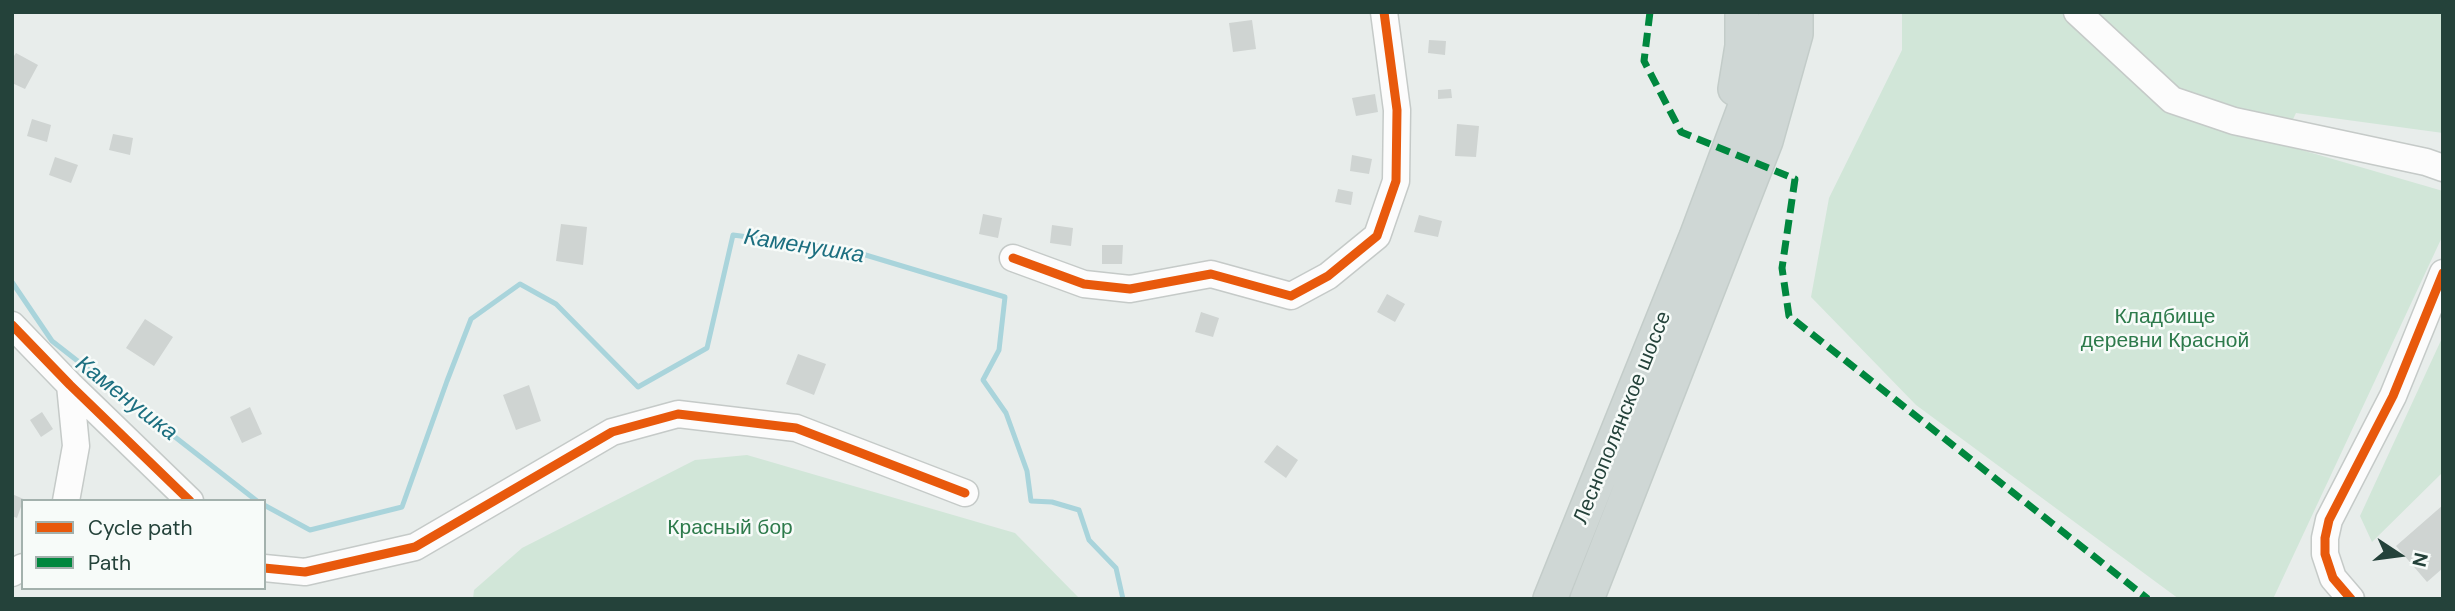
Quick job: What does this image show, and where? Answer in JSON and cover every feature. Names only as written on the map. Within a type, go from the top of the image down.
[{"type":"main road","points":[[1696,237],[1735,88],[1742,46],[1742,12]]},
{"type":"main road","points":[[1696,237],[1757,74],[1792,18]]},
{"type":"main road","name":"Леснополянское шоссе","points":[[1587,599],[1766,141],[1792,18]]},
{"type":"main road","name":"Леснополянское шоссе","points":[[1550,599],[1696,237]]},
{"type":"street","points":[[1013,258],[1084,284],[1130,289],[1211,274],[1291,296],[1328,276],[1377,236],[1396,181],[1397,110],[1384,12]]},
{"type":"street","points":[[2077,12],[2172,100],[2234,121],[2426,162],[2443,168]]},
{"type":"street","points":[[2351,599],[2333,578],[2329,566],[2325,538],[2329,520],[2393,396],[2443,273]]},
{"type":"street","points":[[12,325],[188,499]]},
{"type":"street","points":[[66,499],[76,446],[70,385]]},
{"type":"street","points":[[266,568],[305,572],[415,547],[612,432],[677,414],[796,428],[965,493]]},
{"type":"green space","name":"Кладбище деревни Красной","points":[[1902,12],[2443,12],[2443,133],[2296,113],[2281,144],[2443,191],[2443,235],[2273,599],[2179,599],[1916,405],[1811,297],[1829,198],[1902,50]]},
{"type":"green space","points":[[2443,336],[2443,472],[2372,542],[2360,516]]},
{"type":"green space","name":"Красный бор","points":[[747,455],[1015,533],[1080,599],[473,599],[474,590],[522,548],[695,460]]},
{"type":"building","points":[[1252,20],[1256,49],[1233,52],[1229,23]]},
{"type":"building","points":[[1429,40],[1446,41],[1445,55],[1428,53]]},
{"type":"building","points":[[16,53],[38,65],[25,89],[12,83],[12,59]]},
{"type":"building","points":[[1451,89],[1452,98],[1438,99],[1438,90]]},
{"type":"building","points":[[1375,94],[1378,112],[1356,116],[1352,98]]},
{"type":"building","points":[[32,119],[51,125],[47,142],[27,136]]},
{"type":"building","points":[[1457,124],[1479,126],[1476,157],[1455,156]]},
{"type":"building","points":[[113,134],[133,138],[130,155],[109,150]]},
{"type":"building","points":[[1352,155],[1372,159],[1369,174],[1350,171]]},
{"type":"building","points":[[55,157],[78,165],[71,183],[49,175]]},
{"type":"building","points":[[1338,189],[1353,192],[1351,205],[1335,202]]},
{"type":"building","points":[[983,214],[1002,218],[998,238],[979,234]]},
{"type":"building","points":[[1419,215],[1442,221],[1438,237],[1414,232]]},
{"type":"building","points":[[561,224],[587,227],[583,265],[556,261]]},
{"type":"building","points":[[1052,225],[1073,228],[1071,246],[1050,243]]},
{"type":"building","points":[[1102,245],[1123,245],[1122,264],[1102,264]]},
{"type":"building","points":[[1387,294],[1405,304],[1395,322],[1377,312]]},
{"type":"building","points":[[1201,312],[1219,318],[1213,337],[1195,332]]},
{"type":"building","points":[[145,319],[173,337],[154,366],[126,348]]},
{"type":"building","points":[[798,354],[826,364],[814,395],[786,384]]},
{"type":"building","points":[[529,385],[541,421],[516,430],[503,395]]},
{"type":"building","points":[[250,407],[262,434],[242,443],[230,417]]},
{"type":"building","points":[[42,412],[53,429],[41,437],[30,420]]},
{"type":"building","points":[[1277,445],[1298,460],[1286,478],[1264,462]]},
{"type":"building","points":[[12,494],[23,499],[21,499],[17,518],[12,516]]},
{"type":"building","points":[[2443,505],[2443,568],[2427,582],[2396,546]]},
{"type":"waterway","name":"Каменушка","points":[[266,506],[310,530],[402,507],[471,319],[520,284],[556,304],[638,387],[707,348],[733,235],[849,250],[1005,297],[999,350],[983,380],[1006,413],[1027,471],[1031,501],[1052,502],[1079,510],[1089,540],[1116,568],[1123,599]]},
{"type":"waterway","name":"Каменушка","points":[[12,282],[52,341],[254,499]]},
{"type":"marked path","points":[[1650,12],[1644,61],[1681,132],[1795,179],[1782,268],[1789,316],[2148,599]]},
{"type":"cycle path","points":[[1013,258],[1084,284],[1130,289],[1211,274],[1291,296],[1328,276],[1377,236],[1396,181],[1397,110],[1384,12]]},
{"type":"cycle path","points":[[2351,599],[2333,578],[2325,554],[2329,520],[2393,396],[2443,273]]},
{"type":"cycle path","points":[[12,325],[188,499]]},
{"type":"cycle path","points":[[266,568],[305,572],[415,547],[612,432],[678,414],[796,428],[965,493]]}]
